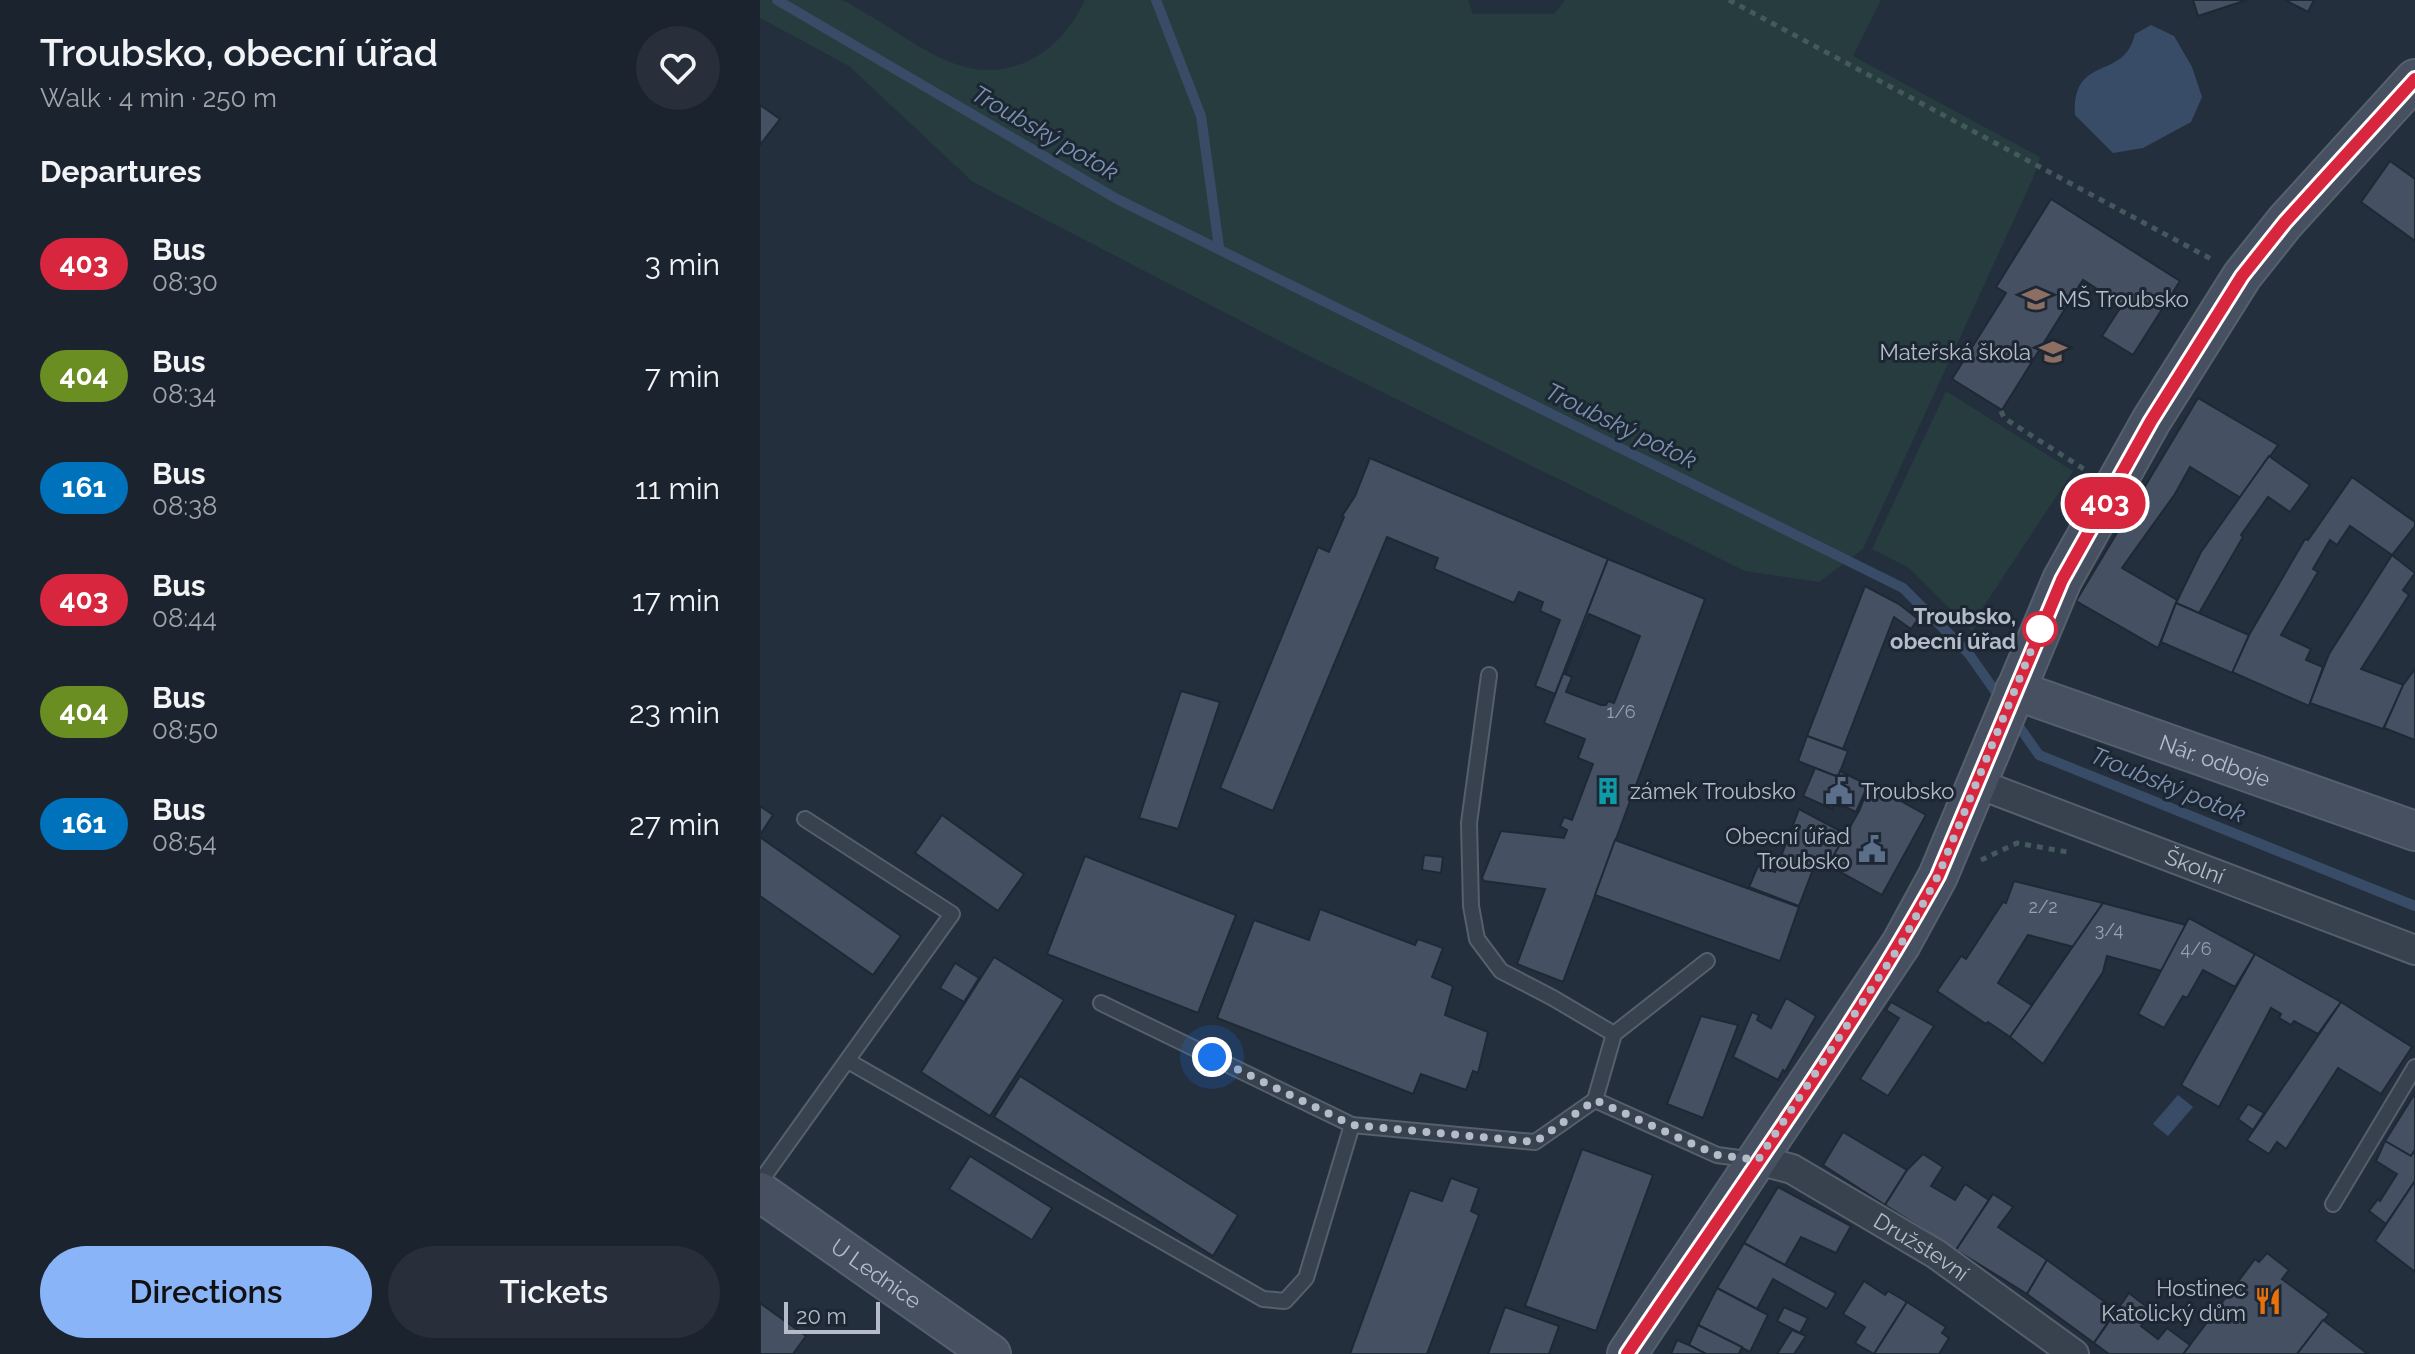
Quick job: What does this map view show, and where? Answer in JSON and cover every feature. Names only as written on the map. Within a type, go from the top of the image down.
[{"type":"street","points":[[1627,1354],[1901,944],[1938,876],[2062,580],[2151,421],[2242,276],[2285,222],[2415,79]]},
{"type":"street","name":"Nár. odboje","points":[[2007,710],[2415,831]]},
{"type":"street","name":"Školní","points":[[1976,783],[2415,950]]},
{"type":"street","name":"Družstevní","points":[[1758,1160],[1792,1169],[1936,1254],[2074,1354]]},
{"type":"street","name":"U Lednice","points":[[760,1192],[991,1354]]},
{"type":"lane","points":[[1489,675],[1469,823],[1471,906],[1477,939],[1501,971],[1614,1034]]},
{"type":"lane","points":[[760,1182],[952,914],[805,819]]},
{"type":"lane","points":[[1101,1003],[1352,1125],[1535,1142],[1595,1100],[1614,1034],[1707,961]]},
{"type":"lane","points":[[848,1061],[1263,1299],[1285,1301],[1306,1278],[1352,1125]]},
{"type":"lane","points":[[2333,1204],[2415,1067]]},
{"type":"lane","points":[[1595,1100],[1717,1155],[1758,1160]]},
{"type":"path","points":[[1729,0],[2242,276]]},
{"type":"path","points":[[2001,411],[2004,418],[2091,474]]},
{"type":"path","points":[[1973,872],[1981,859],[2017,843],[2077,853]]},
{"type":"green space","points":[[760,0],[844,1],[927,51],[966,67],[986,70],[1028,61],[1046,50],[1069,28],[1085,0],[1468,0],[1473,14],[1554,14],[1565,0],[1881,0],[1853,56],[2040,157],[1863,549],[1819,582],[1745,571],[1293,348],[973,182],[849,66],[760,18]]},
{"type":"green space","points":[[1946,391],[2073,471],[1982,609],[1973,632],[1909,568],[1872,549]]},
{"type":"water","points":[[2151,25],[2174,36],[2192,67],[2202,97],[2191,122],[2143,148],[2113,153],[2075,115],[2076,96],[2090,75],[2121,58],[2135,34]]},
{"type":"water","points":[[2178,1095],[2193,1107],[2168,1136],[2153,1124]]},
{"type":"building","points":[[2193,0],[2247,0],[2198,16]]},
{"type":"building","points":[[2285,0],[2314,0],[2308,12]]},
{"type":"building","points":[[760,105],[780,119],[760,145]]},
{"type":"building","points":[[2390,161],[2415,179],[2415,241],[2361,202]]},
{"type":"building","name":"MŠ Troubsko","points":[[2051,199],[2180,281],[2133,355],[2102,336],[2122,305],[2083,280],[2002,410],[1952,379],[2006,293],[1996,287]]},
{"type":"building","points":[[2198,398],[2278,445],[2241,498],[2190,467],[2175,494],[2122,568],[2177,600],[2158,648],[2076,601]]},
{"type":"building","points":[[2269,456],[2310,485],[2290,512],[2268,497],[2241,535],[2243,537],[2199,613],[2176,603],[2201,552]]},
{"type":"building","points":[[1370,458],[1608,559],[1555,694],[1535,686],[1560,620],[1540,611],[1543,602],[1519,592],[1514,603],[1434,569],[1438,558],[1387,537],[1273,811],[1220,788],[1318,547],[1329,552],[1342,516],[1355,496]]},
{"type":"building","points":[[2352,477],[2415,522],[2415,526],[2392,555],[2350,526],[2337,545],[2330,540],[2313,569],[2318,572],[2281,635],[2311,649],[2306,660],[2323,667],[2309,706],[2232,672],[2249,635],[2305,539],[2308,540]]},
{"type":"building","points":[[2392,555],[2415,573],[2403,590],[2409,595],[2361,669],[2404,685],[2383,729],[2310,703],[2329,654]]},
{"type":"building","name":"zámek Troubsko","points":[[1608,559],[1705,599],[1563,982],[1517,964],[1545,889],[1484,881],[1482,878],[1501,831],[1564,838],[1567,830],[1560,826],[1564,817],[1572,820],[1593,764],[1578,758],[1585,739],[1544,723]],"holes":[[[1589,614],[1640,636],[1614,703],[1608,701],[1606,705],[1601,705],[1566,692],[1572,677],[1565,674]]]},
{"type":"building","points":[[1865,586],[1899,604],[1918,619],[1911,629],[1894,617],[1843,749],[1807,736]]},
{"type":"building","points":[[2176,603],[2249,635],[2232,673],[2161,642]]},
{"type":"building","points":[[2415,669],[2415,740],[2384,728],[2403,685]]},
{"type":"building","points":[[1181,691],[1220,702],[1178,829],[1139,818]]},
{"type":"building","points":[[1807,736],[1848,751],[1838,777],[1798,761]]},
{"type":"building","points":[[1815,768],[1838,777],[1840,771],[1868,785],[1856,812],[1835,802],[1832,809],[1803,796]]},
{"type":"building","name":"Obecní úřad Troubsko","points":[[1870,784],[1926,815],[1882,895],[1828,865],[1859,811]]},
{"type":"building","points":[[760,806],[773,815],[760,835]]},
{"type":"building","points":[[1799,809],[1846,834],[1828,865],[1817,859],[1799,906],[1749,887],[1758,866],[1775,872]]},
{"type":"building","points":[[942,815],[1024,874],[998,911],[915,853]]},
{"type":"building","points":[[760,837],[901,936],[873,975],[760,896]]},
{"type":"building","points":[[1615,840],[1799,907],[1780,961],[1595,895]]},
{"type":"building","points":[[1424,855],[1443,857],[1441,873],[1422,870]]},
{"type":"building","points":[[1085,856],[1236,915],[1198,1013],[1047,954]]},
{"type":"building","points":[[2014,881],[2103,903],[2074,947],[2028,935],[1998,983],[2033,1006],[2010,1037],[1937,991],[1961,956],[1966,959],[2003,902],[2006,903]]},
{"type":"building","points":[[2103,903],[2186,925],[2162,971],[2107,956],[2103,972],[2043,1064],[2010,1037]]},
{"type":"building","points":[[1320,909],[1415,945],[1418,939],[1443,948],[1432,977],[1453,986],[1445,1015],[1488,1032],[1478,1073],[1473,1071],[1466,1090],[1421,1074],[1413,1094],[1217,1018],[1254,920],[1309,940]]},
{"type":"building","points":[[2189,918],[2255,954],[2235,987],[2203,970],[2164,1028],[2138,1014]]},
{"type":"building","points":[[2255,954],[2341,1002],[2318,1034],[2294,1021],[2291,1025],[2279,1018],[2281,1014],[2271,1008],[2219,1107],[2181,1085]]},
{"type":"building","points":[[994,957],[1064,1000],[990,1116],[921,1072]]},
{"type":"building","points":[[955,963],[979,978],[964,1002],[940,988]]},
{"type":"building","points":[[1786,998],[1816,1016],[1778,1080],[1733,1057],[1752,1012],[1759,1015],[1757,1020],[1771,1028]]},
{"type":"building","points":[[1891,1002],[1934,1026],[1888,1096],[1860,1079],[1899,1018],[1886,1010]]},
{"type":"building","points":[[2341,1002],[2412,1047],[2381,1094],[2338,1068],[2286,1149],[2277,1142],[2269,1154],[2247,1140]]},
{"type":"building","points":[[1701,1016],[1738,1025],[1703,1118],[1667,1104]]},
{"type":"building","points":[[1020,1076],[1238,1215],[1213,1256],[994,1117]]},
{"type":"building","points":[[2415,1093],[2415,1150],[2411,1156],[2385,1141]]},
{"type":"building","points":[[2248,1104],[2264,1113],[2253,1130],[2238,1119]]},
{"type":"building","points":[[1843,1132],[1907,1170],[1885,1205],[1823,1165]]},
{"type":"building","points":[[2385,1141],[2411,1156],[2415,1150],[2415,1181],[2386,1224],[2369,1211],[2378,1199],[2380,1201],[2397,1174],[2376,1161]]},
{"type":"building","points":[[1582,1149],[1653,1175],[1596,1331],[1525,1306]]},
{"type":"building","points":[[1923,1154],[1943,1167],[1931,1186],[1955,1200],[1965,1184],[1989,1200],[1956,1250],[1885,1205],[1907,1170]]},
{"type":"building","points":[[970,1156],[1052,1208],[1032,1240],[949,1189]]},
{"type":"building","points":[[1451,1178],[1479,1188],[1471,1211],[1479,1215],[1427,1354],[1350,1354],[1410,1190],[1442,1201]]},
{"type":"building","points":[[2415,1181],[2415,1272],[2375,1241]]},
{"type":"building","points":[[1778,1187],[1851,1226],[1836,1253],[1801,1237],[1785,1265],[1744,1243]]},
{"type":"building","points":[[1993,1194],[2013,1207],[1998,1227],[2047,1260],[2027,1294],[1956,1250]]},
{"type":"building","points":[[1744,1243],[1836,1293],[1827,1309],[1773,1279],[1757,1309],[1717,1288]]},
{"type":"building","name":"Hostinec Katolický dům","points":[[2267,1253],[2289,1270],[2282,1279],[2329,1314],[2297,1354],[2183,1354],[2255,1259],[2259,1262]]},
{"type":"building","points":[[2047,1260],[2116,1310],[2094,1343],[2027,1294]]},
{"type":"building","points":[[1864,1281],[1885,1295],[1888,1291],[1907,1302],[1874,1354],[1855,1343],[1865,1327],[1843,1314]]},
{"type":"building","points":[[1717,1288],[1768,1315],[1750,1352],[1698,1325]]},
{"type":"building","points":[[2129,1293],[2152,1311],[2141,1326],[2158,1339],[2167,1328],[2190,1345],[2183,1354],[2109,1354],[2094,1343]]},
{"type":"building","points":[[1907,1302],[1946,1327],[1942,1333],[1949,1338],[1939,1354],[1874,1354]]},
{"type":"building","points":[[760,1303],[806,1336],[793,1354],[760,1354]]},
{"type":"building","points":[[1505,1307],[1559,1326],[1549,1354],[1488,1354]]},
{"type":"building","points":[[1784,1307],[1808,1318],[1800,1333],[1777,1321]]},
{"type":"building","points":[[2323,1320],[2368,1354],[2297,1354]]},
{"type":"building","points":[[1698,1325],[1742,1347],[1739,1354],[1706,1354],[1689,1345]]},
{"type":"building","points":[[1792,1330],[1806,1336],[1794,1354],[1777,1354]]},
{"type":"building","points":[[1677,1340],[1689,1345],[1706,1354],[1671,1354]]},
{"type":"waterway","name":"Troubský potok","points":[[777,0],[1117,199],[1903,588],[1969,654],[2002,701]]},
{"type":"waterway","points":[[1156,0],[1201,116],[1219,247]]},
{"type":"waterway","name":"Troubský potok","points":[[2013,718],[2039,755],[2415,906]]},
{"type":"bus line","name":"403","points":[[1627,1354],[1901,944],[1938,876],[2062,580],[2151,421],[2242,276],[2285,222],[2415,79]]},
{"type":"place","name":"MŠ Troubsko","points":[[2036,299]]},
{"type":"place","name":"Mateřská škola","points":[[2053,352]]},
{"type":"place","name":"Troubsko, obecní úřad","points":[[2040,629]]},
{"type":"place","name":"zámek Troubsko","points":[[1608,791]]},
{"type":"place","name":"Troubsko","points":[[1839,791]]},
{"type":"place","name":"Obecní úřad Troubsko","points":[[1872,849]]},
{"type":"place","name":"Hostinec Katolický dům","points":[[2268,1301]]},
{"type":"route","points":[[1212,1057],[1352,1125],[1535,1142],[1595,1100],[1717,1155],[1758,1160],[1901,944],[1938,876],[2040,629]]}]
